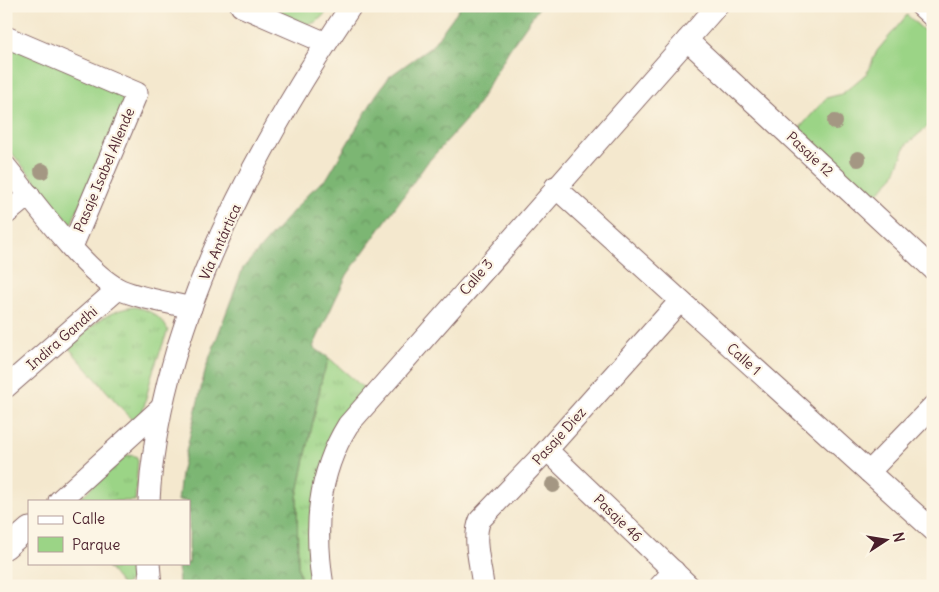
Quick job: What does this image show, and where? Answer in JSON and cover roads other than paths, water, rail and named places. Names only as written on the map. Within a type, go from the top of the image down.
[{"type":"street","points":[[241,6],[326,43]]},
{"type":"street","name":"Vía Antártica","points":[[149,500],[153,451],[160,409],[191,308],[250,176],[326,43],[351,6]]},
{"type":"street","name":"Calle 3","points":[[323,586],[320,568],[320,502],[334,448],[348,425],[555,187],[717,6]]},
{"type":"street","points":[[921,6],[933,18]]},
{"type":"street","name":"Pasaje Isabel Allende","points":[[6,37],[137,93],[72,247]]},
{"type":"street","name":"Pasaje 12","points":[[687,40],[933,269]]},
{"type":"street","points":[[6,167],[72,247],[101,277],[118,289],[191,308]]},
{"type":"street","name":"Calle 1","points":[[555,187],[933,530]]},
{"type":"street","points":[[6,214],[29,195]]},
{"type":"street","name":"Indira Gandhi","points":[[6,387],[118,289]]},
{"type":"street","name":"Pasaje Diez","points":[[483,586],[477,538],[477,528],[480,520],[548,450],[680,300]]},
{"type":"street","points":[[869,472],[933,406]]},
{"type":"street","points":[[60,500],[160,409]]},
{"type":"street","name":"Pasaje 46","points":[[548,450],[674,581]]},
{"type":"street","points":[[6,548],[28,529]]}]
